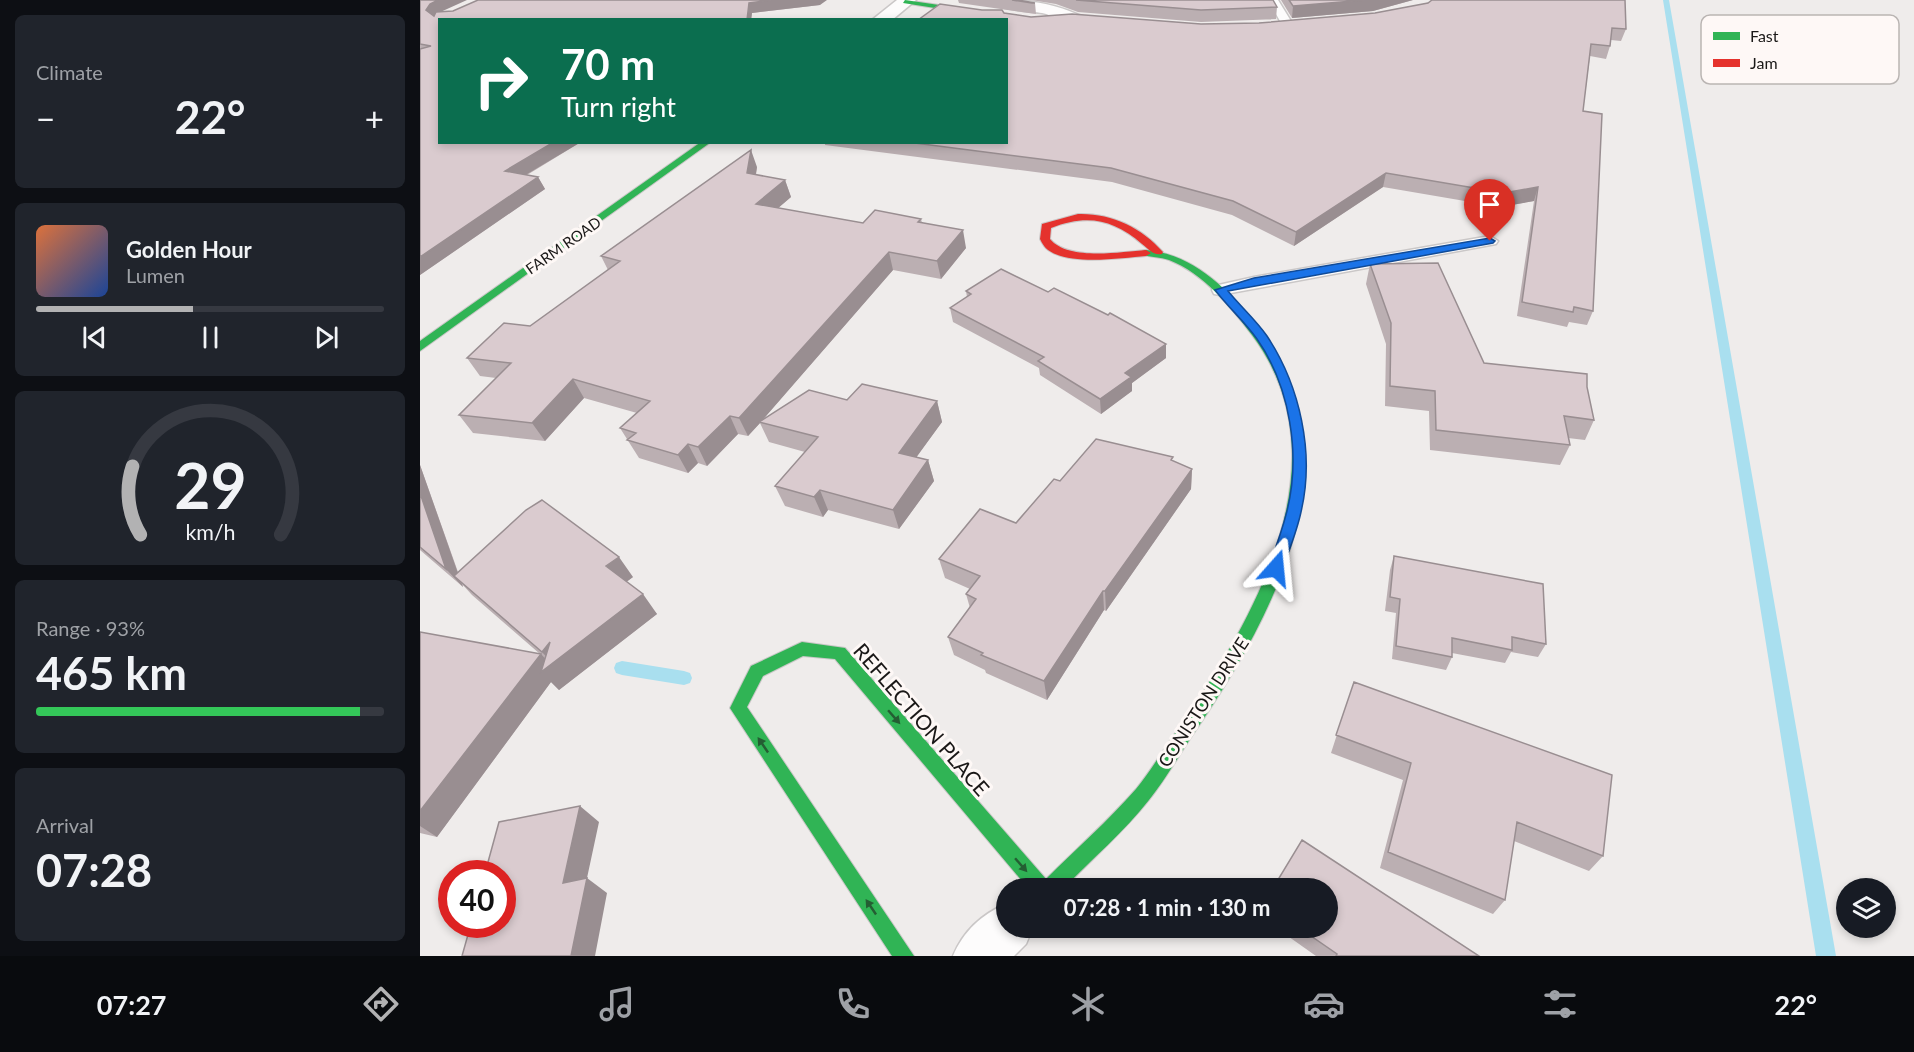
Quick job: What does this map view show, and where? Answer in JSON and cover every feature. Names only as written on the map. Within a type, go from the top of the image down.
[{"type":"street","points":[[883,18],[906,1],[993,8],[1051,9],[1078,19]]},
{"type":"street","points":[[1033,22],[1078,19]]},
{"type":"street","points":[[1268,28],[1293,26]]},
{"type":"street","name":"FARM ROAD","points":[[420,347],[704,144]]},
{"type":"street","name":"CONISTON DRIVE","points":[[1060,878],[1138,800],[1207,702],[1248,633],[1276,568],[1295,510],[1299,466],[1297,426],[1286,386],[1261,337],[1220,290],[1195,270],[1158,252],[1143,236],[1107,218],[1071,215],[1046,226],[1043,234],[1045,243],[1054,250],[1080,256],[1158,252]]},
{"type":"street","name":"REFLECTION PLACE","points":[[904,956],[738,708],[758,671],[802,649],[839,653],[1032,878]]},
{"type":"street","points":[[978,956],[997,938]]},
{"type":"lane","points":[[1273,0],[1293,26]]},
{"type":"lane","points":[[1220,290],[1254,282],[1490,241]]},
{"type":"building","points":[[420,0],[438,0],[430,4],[426,10],[434,16],[436,12],[453,11],[478,0],[771,0],[749,3],[747,18],[438,18],[438,144],[551,144],[505,171],[538,177],[420,257],[420,49],[431,46],[420,44]]},
{"type":"building","points":[[1076,0],[1273,0],[1277,7],[1201,10]]},
{"type":"building","points":[[1289,0],[1365,0],[1293,6]]},
{"type":"building","points":[[1432,0],[1625,0],[1626,29],[1612,28],[1610,46],[1591,44],[1583,111],[1602,114],[1593,311],[1574,307],[1573,312],[1522,302],[1538,187],[1504,193],[1386,173],[1296,232],[1233,201],[1111,168],[923,144],[1008,144],[1008,18],[921,18],[940,4],[982,10],[1002,10],[1004,13],[1031,17],[1072,14],[1201,24],[1259,23],[1375,13],[1428,3]]},
{"type":"building","points":[[751,150],[747,173],[785,180],[756,204],[863,223],[875,210],[921,219],[918,222],[963,230],[937,261],[889,252],[739,418],[730,416],[698,447],[688,444],[678,455],[627,440],[636,433],[620,428],[650,401],[573,379],[532,423],[459,415],[511,363],[467,358],[504,323],[530,326],[620,261],[601,256]]},
{"type":"building","points":[[1438,263],[1484,363],[1587,374],[1587,387],[1594,420],[1564,416],[1570,445],[1436,430],[1435,391],[1390,386],[1391,323],[1370,264]]},
{"type":"building","points":[[1001,269],[1048,292],[1054,288],[1108,315],[1110,313],[1166,344],[1125,373],[1131,377],[1100,399],[1038,361],[1044,357],[950,308],[971,294],[966,291]]},
{"type":"building","points":[[862,384],[937,401],[899,453],[928,460],[893,510],[820,490],[814,497],[775,486],[818,437],[759,422],[809,390],[847,400]]},
{"type":"building","points":[[1096,439],[1173,457],[1171,460],[1192,469],[1103,591],[1044,681],[981,655],[983,653],[948,637],[976,599],[966,594],[980,576],[939,559],[980,509],[1016,523],[1054,479],[1060,481]]},
{"type":"building","points":[[420,493],[446,569],[420,547]]},
{"type":"building","points":[[542,500],[619,557],[606,566],[643,594],[541,672],[550,642],[542,652],[454,576],[526,510]]},
{"type":"building","points":[[1394,556],[1543,584],[1546,644],[1512,637],[1512,650],[1452,638],[1452,657],[1396,646],[1400,599],[1390,597]]},
{"type":"building","points":[[420,632],[541,654],[420,811]]},
{"type":"building","points":[[1354,682],[1612,775],[1603,856],[1517,822],[1505,900],[1388,852],[1411,763],[1336,735]]},
{"type":"building","points":[[580,806],[563,883],[587,878],[571,956],[462,956],[467,938],[516,938],[516,860],[489,860],[499,822]]},
{"type":"building","points":[[1302,840],[1479,956],[1336,956],[1337,954],[1314,938],[1338,938],[1338,878],[1279,878]]},
{"type":"waterway","points":[[1666,0],[1826,956]]},
{"type":"waterway","points":[[622,668],[684,678]]},
{"type":"traffic: fast","points":[[905,2],[980,13]]},
{"type":"traffic: fast","points":[[420,347],[704,144]]},
{"type":"traffic: fast","points":[[1060,878],[1144,793],[1215,688],[1242,643],[1264,596],[1290,528],[1295,508],[1298,483],[1297,434],[1285,386],[1263,342],[1248,322],[1203,276],[1175,259],[1161,254],[1146,253]]},
{"type":"traffic: fast","points":[[904,956],[738,708],[757,671],[802,649],[839,653],[1032,878]]},
{"type":"traffic: jam","points":[[1146,253],[1101,256],[1065,253],[1052,248],[1045,239],[1046,226],[1078,217],[1106,219],[1132,231],[1158,252]]},
{"type":"route","points":[[1276,568],[1295,510],[1299,466],[1297,426],[1286,386],[1274,359],[1261,337],[1220,290],[1254,282],[1490,241]]}]
